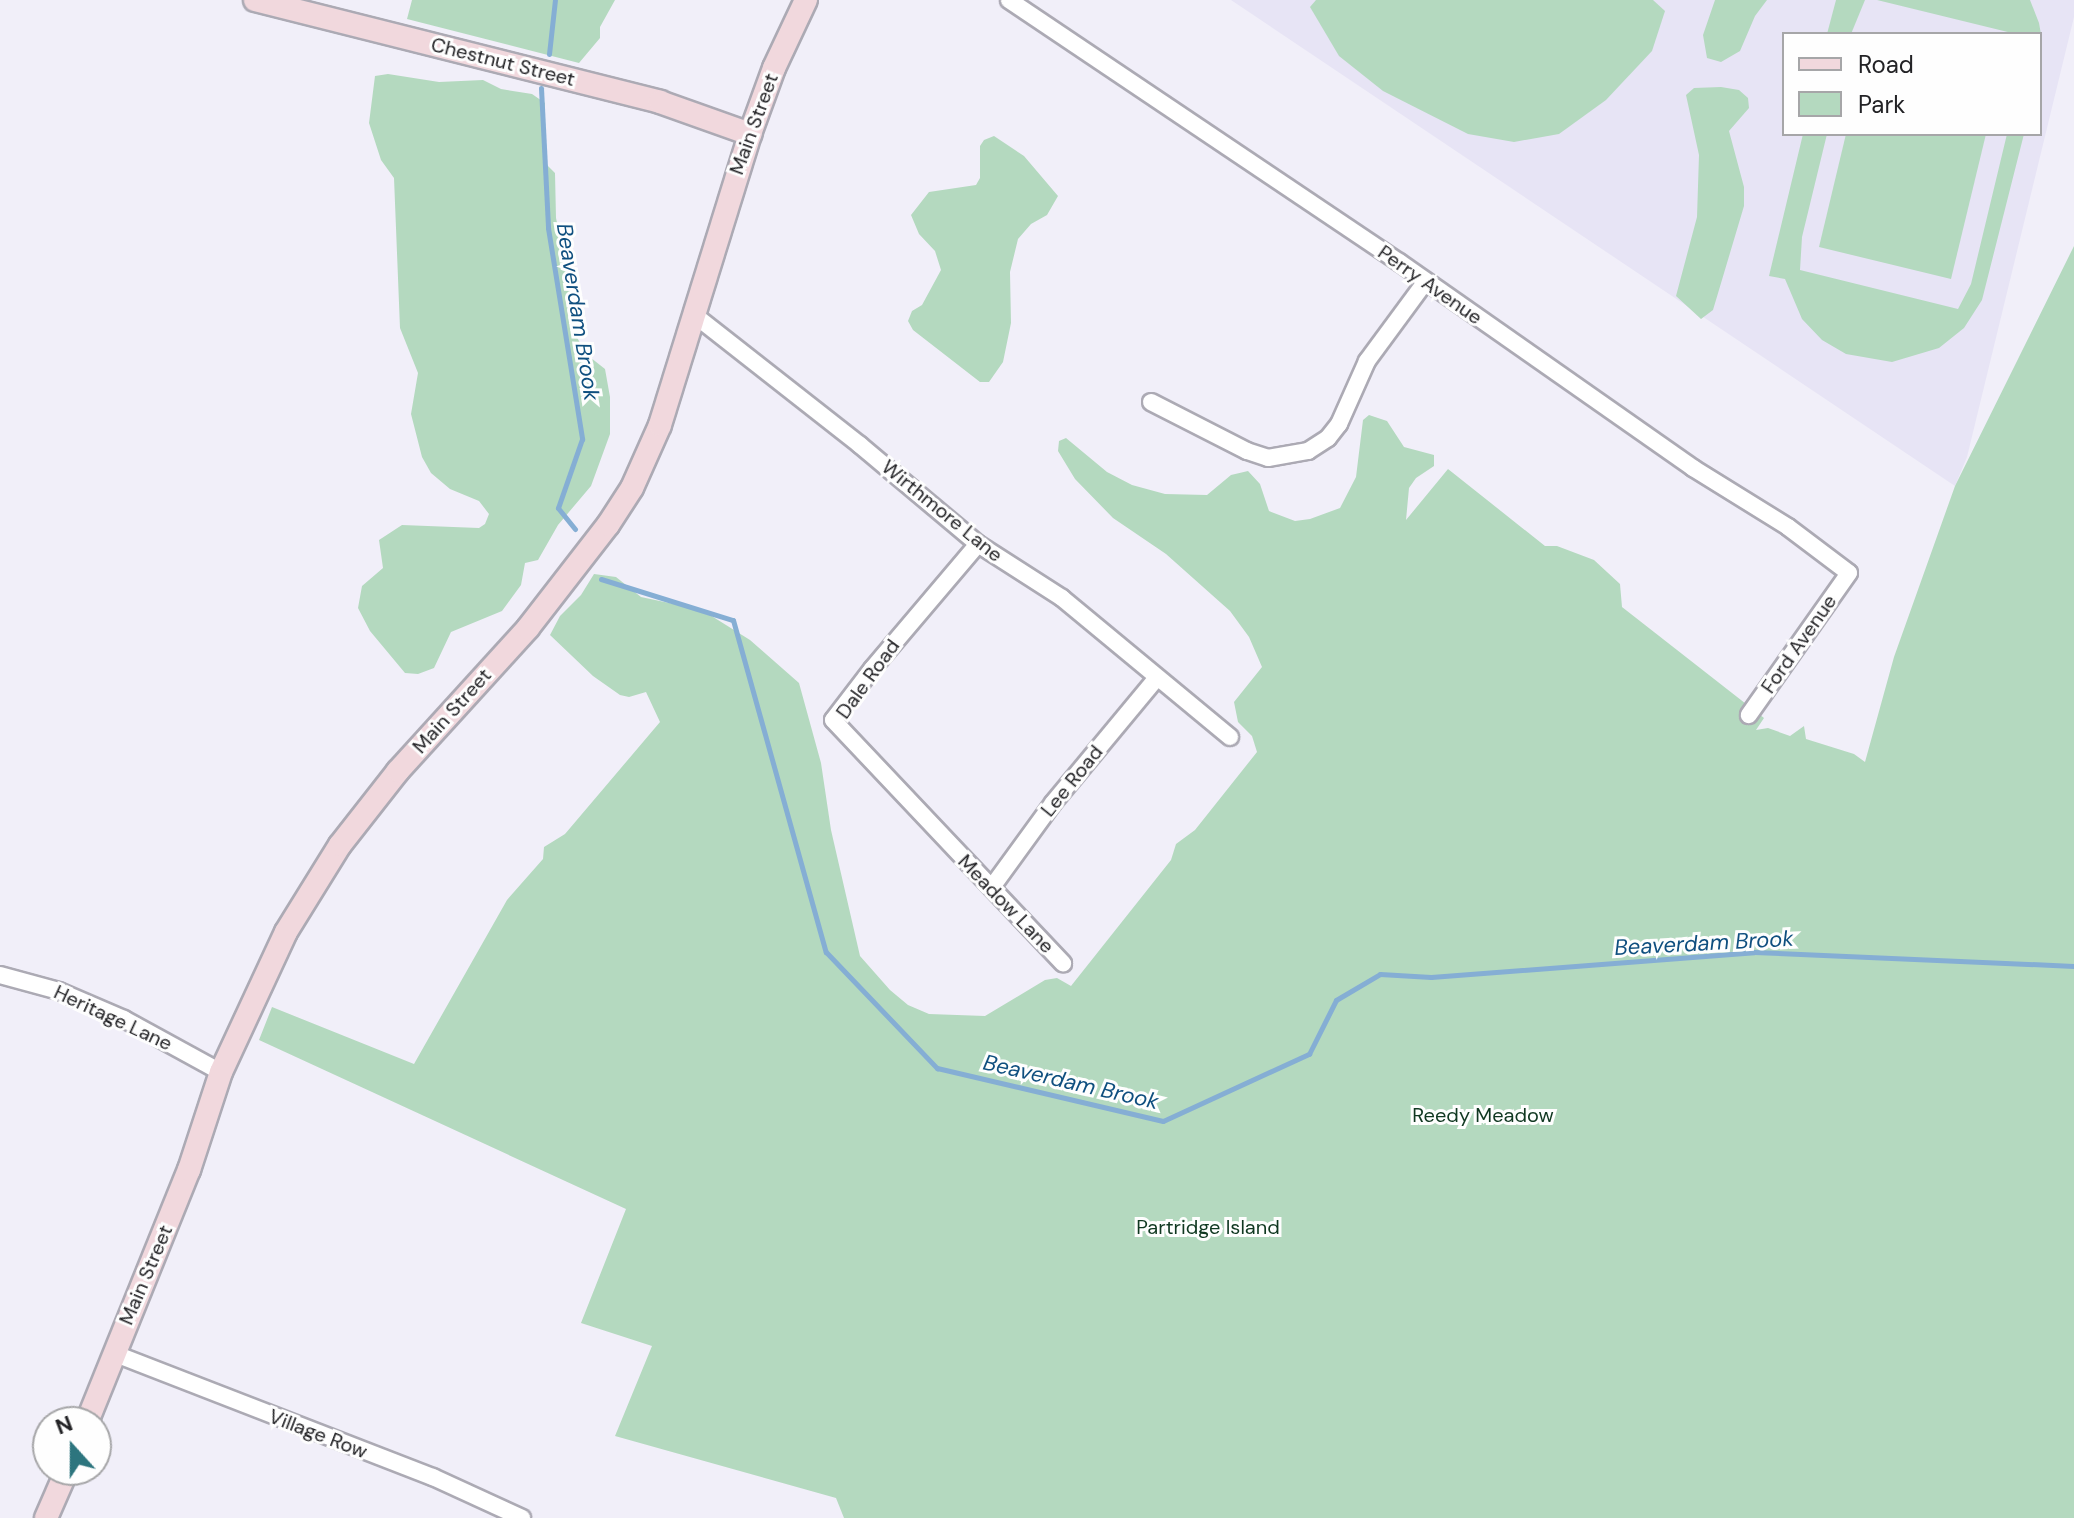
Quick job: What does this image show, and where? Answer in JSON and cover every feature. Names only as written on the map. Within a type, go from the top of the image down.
[{"type":"street","name":"Chestnut Street","points":[[255,0],[660,102],[750,134]]},
{"type":"street","name":"Main Street","points":[[93,1406],[203,1135],[221,1072],[286,932],[340,845],[398,771],[528,628],[608,525],[632,488],[660,425],[750,134],[774,68],[806,0]]},
{"type":"street","name":"Perry Avenue","points":[[1009,0],[1426,281],[1680,459],[1788,527],[1849,573]]},
{"type":"street","points":[[1151,402],[1247,451],[1268,458],[1308,451],[1328,438],[1339,424],[1367,361],[1426,281]]},
{"type":"street","name":"Wirthmore Lane","points":[[693,314],[860,445],[978,544],[1062,598],[1156,679],[1230,737]]},
{"type":"street","name":"Dale Road","points":[[948,845],[833,720],[978,544]]},
{"type":"street","name":"Ford Avenue","points":[[1749,715],[1849,573]]},
{"type":"street","name":"Lee Road","points":[[992,887],[1053,803],[1156,679]]},
{"type":"street","name":"Meadow Lane","points":[[948,845],[1063,963]]},
{"type":"street","name":"Heritage Lane","points":[[0,975],[59,991],[124,1019],[221,1072]]},
{"type":"street","name":"Village Row","points":[[113,1353],[433,1477],[522,1518]]},
{"type":"street","points":[[46,1518],[60,1486]]},
{"type":"shaded area","points":[[1231,0],[2074,0],[2074,17],[1967,457],[1955,486]]},
{"type":"green space","points":[[412,0],[615,0],[600,27],[600,38],[579,63],[407,19]]},
{"type":"green space","points":[[1316,0],[1653,0],[1665,11],[1652,51],[1606,100],[1559,134],[1514,142],[1468,134],[1383,91],[1339,56],[1310,7]]},
{"type":"green space","points":[[1715,0],[1767,0],[1755,16],[1740,51],[1721,62],[1707,58],[1703,35]]},
{"type":"green space","points":[[1836,0],[1865,0],[1852,32],[1828,32]]},
{"type":"green space","points":[[1877,0],[2030,0],[2041,32],[2008,32]]},
{"type":"green space","points":[[388,74],[439,82],[483,80],[501,89],[532,94],[545,103],[544,155],[545,163],[555,173],[556,218],[571,286],[573,330],[586,354],[605,369],[610,397],[610,434],[591,486],[558,525],[538,560],[525,563],[521,585],[502,611],[451,632],[434,668],[418,674],[405,673],[370,631],[358,608],[362,586],[383,568],[379,540],[402,525],[479,528],[485,524],[489,514],[479,501],[450,489],[431,473],[422,457],[411,414],[418,373],[400,328],[394,178],[381,160],[369,123],[375,76]]},
{"type":"green space","points":[[1694,88],[1739,90],[1748,98],[1749,108],[1729,131],[1744,187],[1744,206],[1713,310],[1701,319],[1676,296],[1697,217],[1699,155],[1686,95]]},
{"type":"green space","points":[[994,136],[1024,156],[1058,196],[1047,215],[1031,224],[1018,239],[1010,272],[1011,323],[1003,362],[989,382],[980,382],[913,330],[908,321],[912,311],[922,305],[941,270],[935,251],[919,234],[911,215],[929,192],[976,185],[980,178],[980,146],[984,140]]},
{"type":"green space","points":[[1803,136],[1827,136],[1802,237],[1800,270],[1958,309],[1971,284],[2007,136],[2023,136],[1982,300],[1964,328],[1939,348],[1892,362],[1846,354],[1822,340],[1802,319],[1785,279],[1769,276]]},
{"type":"green space","points":[[1846,136],[1986,136],[1951,279],[1819,247]]},
{"type":"green space","name":"Reedy Meadow","points":[[2074,246],[2074,1518],[844,1518],[836,1498],[615,1436],[652,1346],[581,1323],[626,1209],[259,1040],[272,1007],[414,1064],[507,900],[543,859],[544,847],[565,834],[660,722],[646,692],[629,697],[620,695],[593,676],[550,635],[560,616],[581,595],[594,574],[616,577],[641,597],[702,610],[750,640],[799,683],[821,763],[831,830],[860,956],[890,990],[908,1005],[929,1014],[985,1016],[1045,980],[1057,978],[1071,986],[1171,860],[1176,844],[1195,830],[1257,752],[1252,736],[1238,722],[1234,702],[1262,667],[1249,637],[1230,611],[1166,554],[1113,518],[1075,479],[1058,451],[1059,441],[1066,438],[1107,472],[1132,485],[1165,494],[1207,495],[1231,475],[1248,471],[1260,484],[1269,511],[1295,521],[1340,508],[1356,477],[1363,420],[1369,415],[1387,421],[1404,447],[1434,455],[1434,466],[1416,478],[1409,488],[1406,520],[1448,469],[1545,546],[1557,546],[1594,560],[1620,584],[1622,607],[1764,718],[1756,730],[1768,728],[1790,736],[1804,726],[1806,739],[1854,754],[1865,762],[1894,657],[1955,486]]},
{"type":"waterway","name":"Beaverdam Brook","points":[[549,54],[555,0]]},
{"type":"waterway","name":"Beaverdam Brook","points":[[541,88],[548,228],[582,439],[558,508],[575,529]]},
{"type":"waterway","name":"Beaverdam Brook","points":[[601,579],[733,620],[826,952],[937,1068],[1163,1121],[1309,1054],[1336,1000],[1380,974],[1431,977],[1754,952],[2074,966]]},
{"type":"park label","name":"Partridge Island","points":[[1208,1227]]}]
